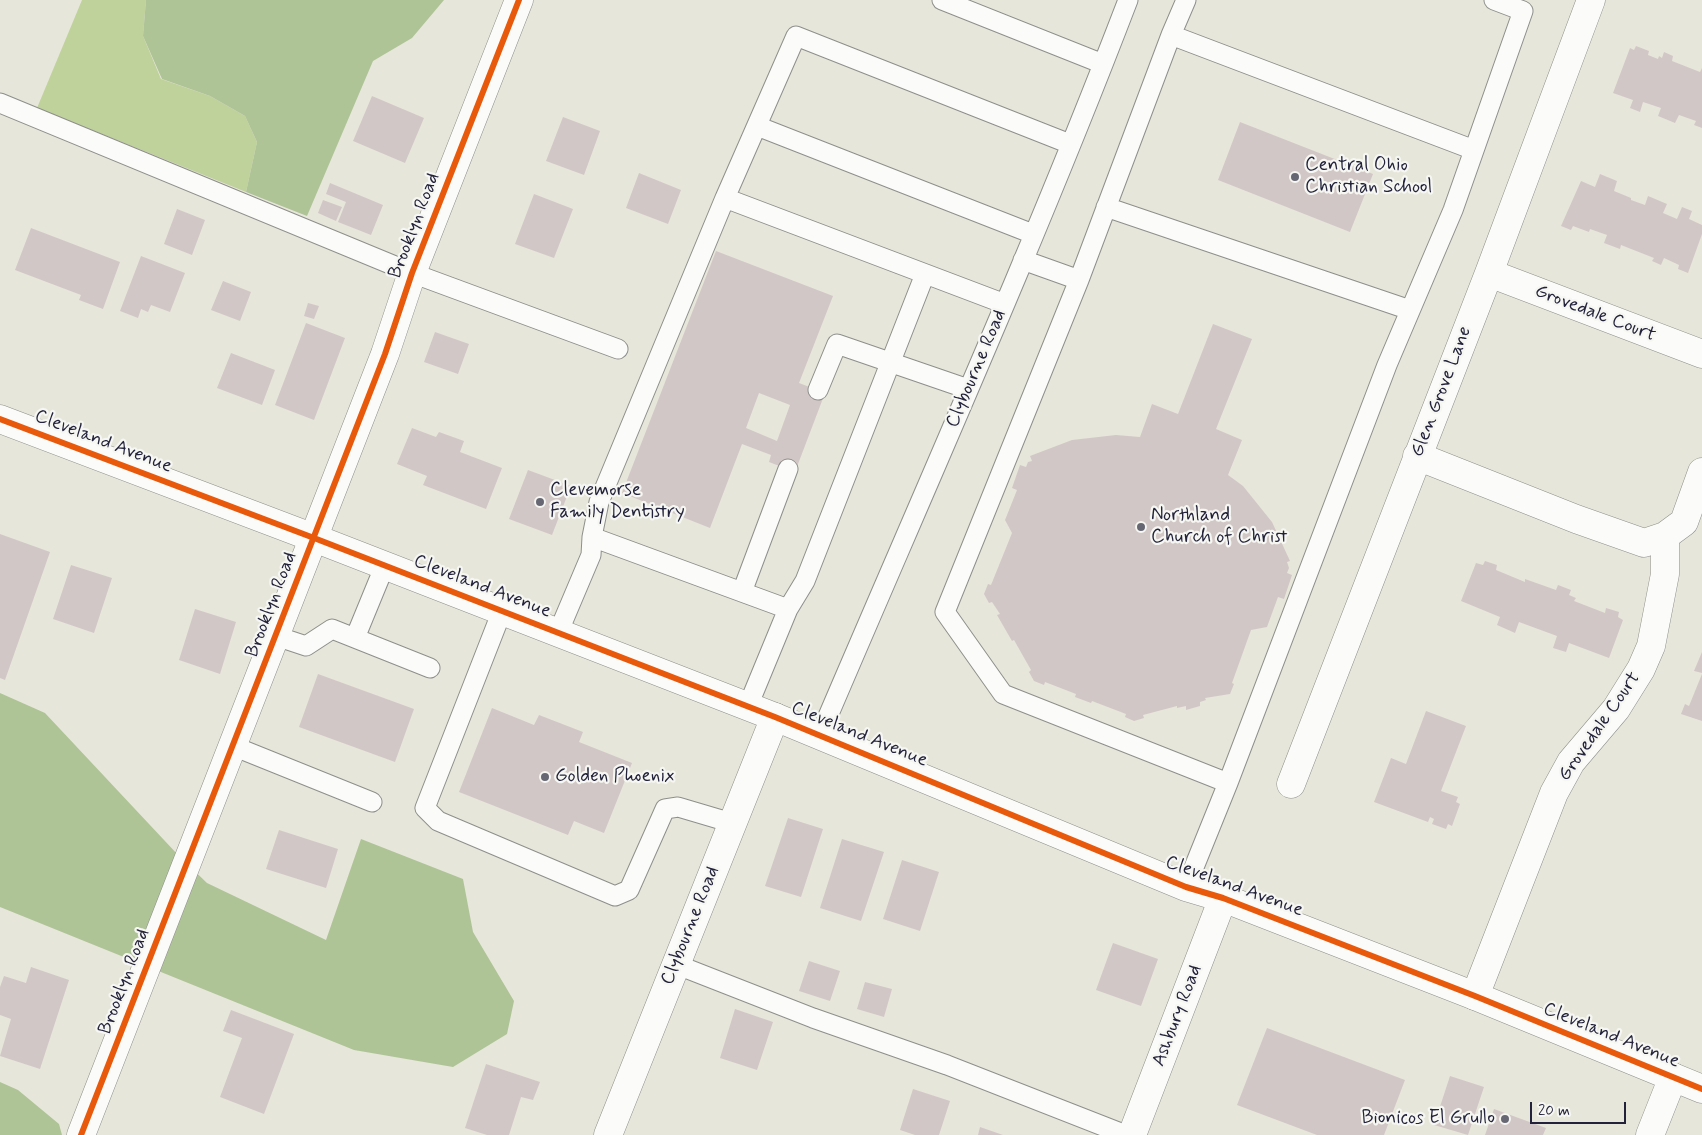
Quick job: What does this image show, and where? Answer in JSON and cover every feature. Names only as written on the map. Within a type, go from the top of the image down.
[{"type":"street","name":"Brooklyn Road","points":[[81,1135],[314,538],[385,354],[412,272],[519,0]]},
{"type":"street","name":"Glen Grove Lane","points":[[1291,784],[1489,273],[1591,0]]},
{"type":"street","name":"Grovedale Court","points":[[1489,273],[1702,354]]},
{"type":"street","name":"Cleveland Avenue","points":[[2,426],[314,538],[748,706],[1186,887],[1223,898],[1475,996],[1702,1088]]},
{"type":"street","points":[[1418,456],[1576,519],[1644,543],[1666,536],[1684,522],[1702,472]]},
{"type":"street","name":"Grovedale Court","points":[[1475,996],[1554,793],[1571,762],[1616,709],[1642,669],[1651,646],[1665,574],[1666,536]]},
{"type":"street","name":"Clybourne Road","points":[[608,1135],[775,717]]},
{"type":"street","name":"Ashbury Road","points":[[1132,1135],[1223,898]]},
{"type":"street","points":[[1650,1135],[1673,1077]]},
{"type":"lane","points":[[942,0],[1103,64]]},
{"type":"lane","name":"Clybourne Road","points":[[820,735],[1034,234],[1128,0]]},
{"type":"lane","points":[[1186,0],[1171,34],[1079,280],[945,612],[1003,694],[1228,783]]},
{"type":"lane","points":[[1186,887],[1228,783],[1386,365],[1453,210],[1523,11],[1494,0]]},
{"type":"lane","points":[[1171,34],[1474,150]]},
{"type":"lane","points":[[558,633],[591,555],[592,537],[599,502],[725,198],[796,36],[1070,144]]},
{"type":"lane","points":[[0,104],[412,272],[618,349]]},
{"type":"lane","points":[[757,126],[1034,234]]},
{"type":"lane","points":[[725,198],[1004,304]]},
{"type":"lane","points":[[1106,207],[1410,310]]},
{"type":"lane","points":[[1023,260],[1079,280]]},
{"type":"lane","points":[[748,706],[788,610],[805,581],[925,274]]},
{"type":"lane","points":[[818,390],[837,344],[968,389]]},
{"type":"lane","points":[[742,592],[788,470]]},
{"type":"lane","points":[[592,537],[788,610]]},
{"type":"lane","points":[[355,638],[385,565]]},
{"type":"lane","points":[[502,611],[425,808],[438,821],[615,896],[629,890],[665,809],[678,806],[732,823]]},
{"type":"lane","points":[[276,636],[306,646],[332,629],[430,668]]},
{"type":"lane","points":[[233,746],[372,802]]},
{"type":"lane","points":[[675,964],[813,1018],[947,1065],[1126,1135]]},
{"type":"green space","points":[[82,0],[146,0],[143,36],[161,79],[210,96],[245,116],[257,142],[246,192],[37,108]]},
{"type":"green space","points":[[146,0],[444,0],[412,38],[373,61],[307,216],[246,192],[257,142],[245,116],[210,96],[162,79],[143,36]]},
{"type":"green space","points":[[0,693],[45,713],[179,856],[207,883],[326,940],[361,839],[463,879],[473,932],[514,1001],[507,1034],[453,1067],[354,1050],[0,907]]},
{"type":"green space","points":[[0,1082],[18,1090],[59,1124],[62,1135],[0,1135]]},
{"type":"building","points":[[1636,46],[1649,51],[1648,55],[1658,59],[1659,56],[1662,58],[1664,52],[1673,56],[1672,61],[1700,72],[1702,68],[1702,128],[1694,125],[1696,121],[1679,115],[1675,123],[1658,116],[1661,108],[1643,102],[1640,112],[1630,108],[1633,100],[1613,93],[1630,48],[1634,50]]},
{"type":"building","points":[[372,96],[424,118],[405,163],[353,141]]},
{"type":"building","points":[[563,117],[600,131],[584,175],[546,161]]},
{"type":"building","name":"Central Ohio Christian School","points":[[1240,122],[1373,174],[1350,232],[1218,180]]},
{"type":"building","points":[[639,173],[681,190],[668,224],[626,208]]},
{"type":"building","points":[[1600,174],[1617,181],[1614,191],[1631,198],[1631,200],[1645,205],[1648,196],[1667,204],[1663,213],[1677,219],[1682,207],[1692,211],[1689,219],[1702,225],[1702,234],[1688,273],[1678,269],[1679,265],[1664,258],[1661,265],[1652,261],[1654,258],[1621,245],[1620,249],[1604,243],[1607,235],[1590,229],[1589,232],[1573,226],[1571,230],[1561,226],[1581,181],[1595,187]]},
{"type":"building","points":[[330,183],[383,205],[371,235],[338,222],[346,202],[326,194]]},
{"type":"building","points":[[534,194],[573,209],[554,258],[515,244]]},
{"type":"building","points":[[323,200],[342,207],[336,221],[318,213]]},
{"type":"building","points":[[177,209],[205,220],[192,255],[164,244]]},
{"type":"building","points":[[31,228],[120,262],[103,309],[79,300],[81,295],[15,270]]},
{"type":"building","points":[[716,251],[833,296],[799,383],[825,393],[795,472],[769,462],[771,455],[742,444],[710,528],[622,493]],"holes":[[[759,393],[790,405],[777,441],[746,428]]]},
{"type":"building","points":[[141,256],[185,273],[170,312],[151,305],[148,312],[141,309],[138,318],[120,311]]},
{"type":"building","points":[[223,281],[251,292],[240,321],[211,310]]},
{"type":"building","points":[[308,303],[319,306],[314,319],[304,316]]},
{"type":"building","points":[[306,323],[345,338],[314,420],[275,405]]},
{"type":"building","name":"Northland Church of Christ","points":[[1213,324],[1252,339],[1216,429],[1242,440],[1228,475],[1243,486],[1272,522],[1290,561],[1287,562],[1289,568],[1287,573],[1292,575],[1284,599],[1278,597],[1267,627],[1251,630],[1232,683],[1234,684],[1230,694],[1205,698],[1206,700],[1200,702],[1200,706],[1186,710],[1186,706],[1177,708],[1177,706],[1143,715],[1144,718],[1134,721],[1125,717],[1126,714],[1092,701],[1091,703],[1075,697],[1076,694],[1045,682],[1044,685],[1034,681],[1029,672],[1031,670],[997,615],[1000,614],[992,602],[989,603],[984,594],[988,584],[991,585],[1012,533],[1005,520],[1017,490],[1012,488],[1020,465],[1026,467],[1028,462],[1032,461],[1030,456],[1072,440],[1116,435],[1140,437],[1152,404],[1178,414]]},
{"type":"building","points":[[435,332],[469,344],[458,374],[424,362]]},
{"type":"building","points":[[231,353],[275,370],[262,405],[217,388]]},
{"type":"building","points":[[412,428],[436,437],[439,432],[464,441],[460,452],[502,468],[486,509],[423,485],[427,476],[397,464]]},
{"type":"building","name":"Clevemorse Family Dentistry","points":[[528,470],[571,486],[552,535],[509,519]]},
{"type":"building","points":[[0,534],[50,552],[5,680],[0,678]]},
{"type":"building","points":[[1485,561],[1497,565],[1496,570],[1525,582],[1525,579],[1556,590],[1558,585],[1571,590],[1569,595],[1576,598],[1574,601],[1605,613],[1606,608],[1619,612],[1618,617],[1623,620],[1609,658],[1569,643],[1566,652],[1553,648],[1557,636],[1519,622],[1515,633],[1497,625],[1500,617],[1461,601],[1476,563],[1483,565]]},
{"type":"building","points":[[71,565],[112,578],[94,633],[53,619]]},
{"type":"building","points":[[195,609],[236,622],[220,674],[179,660]]},
{"type":"building","points":[[1702,652],[1702,673],[1694,671]]},
{"type":"building","points":[[318,674],[414,709],[395,762],[299,727]]},
{"type":"building","points":[[1702,674],[1702,721],[1681,714],[1685,704],[1689,706]]},
{"type":"building","name":"Golden Phoenix","points":[[492,708],[534,725],[539,715],[583,732],[579,742],[632,763],[604,833],[574,821],[568,835],[459,792]]},
{"type":"building","points":[[1426,711],[1466,726],[1441,791],[1458,797],[1456,802],[1460,804],[1452,826],[1448,824],[1446,829],[1432,824],[1434,819],[1430,817],[1428,822],[1374,802],[1391,758],[1406,764]]},
{"type":"building","points":[[788,818],[823,829],[801,897],[765,886]]},
{"type":"building","points":[[279,830],[338,849],[326,888],[266,869]]},
{"type":"building","points":[[842,839],[884,852],[861,921],[820,908]]},
{"type":"building","points":[[902,860],[939,872],[920,931],[883,919]]},
{"type":"building","points":[[1113,943],[1158,959],[1141,1006],[1096,990]]},
{"type":"building","points":[[809,961],[840,971],[830,1001],[799,991]]},
{"type":"building","points":[[31,967],[69,980],[40,1069],[0,1056],[11,1019],[0,1015],[0,987],[4,976],[26,983]]},
{"type":"building","points":[[865,982],[892,989],[884,1017],[857,1009]]},
{"type":"building","points":[[735,1009],[773,1022],[757,1070],[720,1058]]},
{"type":"building","points":[[231,1010],[294,1034],[264,1114],[220,1097],[242,1038],[223,1031]]},
{"type":"building","points":[[1267,1028],[1405,1080],[1384,1135],[1317,1135],[1237,1105]]},
{"type":"building","points":[[486,1064],[540,1082],[533,1100],[521,1097],[509,1135],[487,1135],[465,1128]]},
{"type":"building","points":[[1450,1076],[1484,1087],[1468,1135],[1434,1125]]},
{"type":"building","points":[[913,1089],[950,1101],[939,1135],[915,1135],[900,1130]]},
{"type":"building","name":"Bionicos El Grullo","points":[[1494,1109],[1546,1128],[1543,1135],[1485,1135]]},
{"type":"building","points":[[980,1127],[1003,1135],[978,1135]]},
{"type":"cycle path","points":[[81,1135],[385,354],[412,273],[519,0]]},
{"type":"cycle path","points":[[0,419],[314,538],[775,717],[1186,887],[1223,898],[1475,996],[1702,1089]]},
{"type":"place","name":"Central Ohio Christian School","points":[[1295,177]]},
{"type":"place","name":"Clevemorse Family Dentistry","points":[[540,502]]},
{"type":"place","name":"Northland Church of Christ","points":[[1141,527]]},
{"type":"place","name":"Golden Phoenix","points":[[545,777]]},
{"type":"place","name":"Bionicos El Grullo","points":[[1505,1119]]}]
